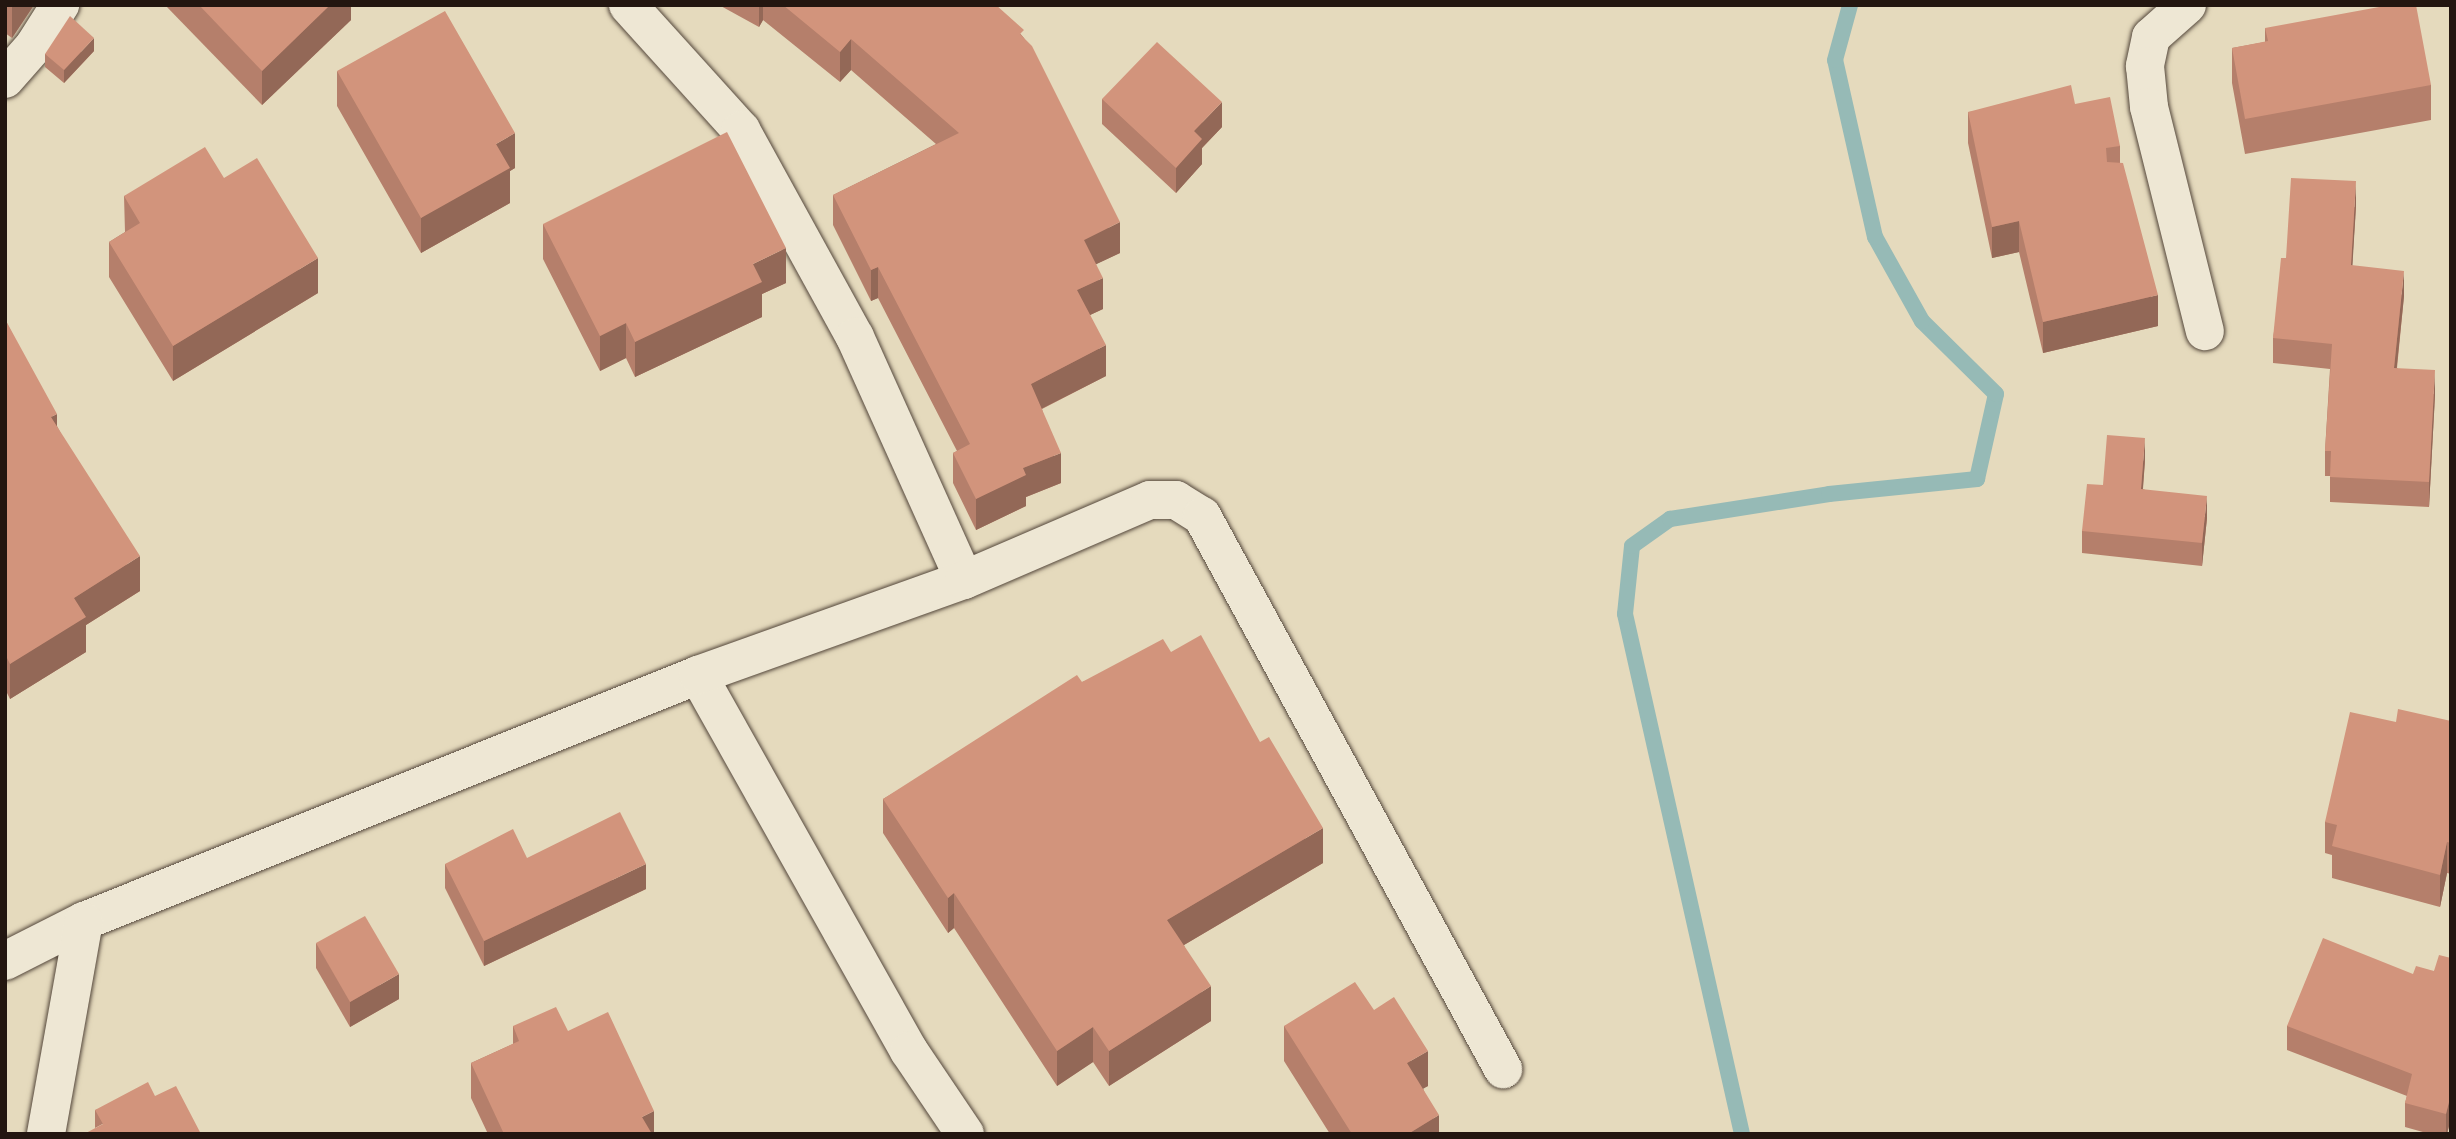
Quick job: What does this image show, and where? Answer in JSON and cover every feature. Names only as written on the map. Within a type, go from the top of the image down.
[{"type":"street","points":[[5,79],[34,46],[60,5]]},
{"type":"street","points":[[628,5],[741,130],[855,337],[964,580]]},
{"type":"street","points":[[2187,5],[2151,37],[2145,66],[2149,107],[2205,331]]},
{"type":"street","points":[[5,961],[83,921],[698,676],[964,580],[1150,500],[1176,500],[1202,516],[1503,1069]]},
{"type":"street","points":[[698,676],[909,1051],[965,1134]]},
{"type":"street","points":[[46,1134],[83,921]]},
{"type":"building","points":[[199,5],[330,5],[262,71]]},
{"type":"building","points":[[783,5],[996,5],[1024,30],[1020,34],[1032,46],[1120,222],[1084,240],[1103,278],[1077,290],[1106,345],[1031,384],[1061,453],[1023,468],[1026,475],[976,499],[953,453],[970,444],[878,267],[871,270],[833,195],[959,133],[851,39],[840,52]]},
{"type":"building","points":[[2390,5],[2416,5],[2431,85],[2245,119],[2232,48],[2268,41],[2265,28]]},
{"type":"building","points":[[445,11],[515,133],[496,144],[510,168],[421,218],[337,71]]},
{"type":"building","points":[[70,16],[94,38],[64,70],[45,54]]},
{"type":"building","points":[[1157,42],[1222,102],[1194,131],[1202,139],[1176,168],[1102,99]]},
{"type":"building","points":[[2071,85],[2075,104],[2110,97],[2120,146],[2106,148],[2107,162],[2123,163],[2158,295],[2043,322],[2019,221],[1992,227],[1968,112]]},
{"type":"building","points":[[727,132],[786,248],[753,264],[762,282],[635,342],[626,323],[600,336],[543,224]]},
{"type":"building","points":[[205,147],[224,178],[257,158],[318,258],[173,346],[109,242],[140,223],[124,196]]},
{"type":"building","points":[[2291,178],[2356,181],[2351,265],[2404,271],[2394,368],[2435,370],[2429,482],[2330,477],[2331,451],[2325,451],[2332,344],[2273,338],[2281,258],[2286,258]]},
{"type":"building","points":[[5,319],[57,414],[51,417],[140,556],[74,598],[86,617],[10,664],[7,658],[5,659]]},
{"type":"building","points":[[2107,435],[2145,438],[2141,489],[2207,496],[2202,543],[2082,531],[2087,484],[2103,485]]},
{"type":"building","points":[[1201,635],[1260,742],[1269,737],[1323,828],[1167,920],[1211,986],[1109,1051],[1093,1027],[1057,1051],[954,893],[948,898],[883,799],[1077,675],[1082,682],[1163,639],[1171,652]]},
{"type":"building","points":[[2398,709],[2451,721],[2451,843],[2447,842],[2440,875],[2332,846],[2337,825],[2325,822],[2350,712],[2396,722]]},
{"type":"building","points":[[620,812],[646,864],[484,941],[445,864],[513,829],[527,858]]},
{"type":"building","points":[[365,916],[399,974],[350,1002],[316,943]]},
{"type":"building","points":[[2323,938],[2413,974],[2416,966],[2434,971],[2439,955],[2451,958],[2451,1094],[2446,1114],[2405,1103],[2412,1074],[2287,1026]]},
{"type":"building","points":[[1355,982],[1374,1010],[1394,997],[1428,1051],[1407,1063],[1439,1115],[1408,1134],[1352,1134],[1284,1026]]},
{"type":"building","points":[[556,1007],[568,1031],[608,1012],[654,1111],[642,1117],[652,1134],[504,1134],[471,1063],[519,1041],[513,1026]]},
{"type":"building","points":[[148,1082],[155,1096],[176,1086],[201,1134],[84,1134],[103,1124],[95,1110]]},
{"type":"waterway","points":[[1742,1134],[1625,614],[1632,546],[1670,519],[1829,494],[1977,479],[1996,394],[1922,321],[1875,237],[1835,60],[1850,5]]}]
